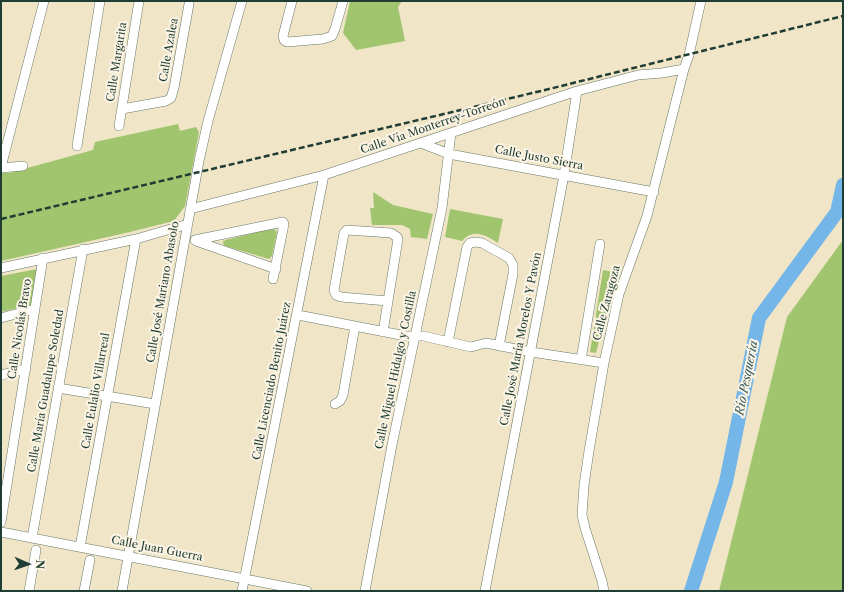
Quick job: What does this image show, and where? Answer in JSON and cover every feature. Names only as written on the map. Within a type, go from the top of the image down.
[{"type":"street","points":[[23,166],[1,167],[44,1]]},
{"type":"street","points":[[77,146],[100,1]]},
{"type":"street","name":"Calle Margarita","points":[[119,126],[139,1]]},
{"type":"street","name":"Calle José Mariano Abasolo","points":[[122,591],[203,139],[242,1]]},
{"type":"street","points":[[292,1],[283,36],[284,40],[287,42],[327,39],[331,37],[335,29],[343,1]]},
{"type":"street","name":"Calle Zaragoza","points":[[604,591],[582,515],[589,451],[604,363],[619,294],[654,192],[684,69],[689,55],[701,1]]},
{"type":"street","name":"Calle Azalea","points":[[122,109],[166,101],[171,98],[189,4]]},
{"type":"street","name":"Calle Vía Monterrey-Torreón","points":[[190,209],[324,175],[577,91],[638,75],[684,69]]},
{"type":"street","name":"Calle José María Morelos Y Pavón","points":[[485,591],[564,175],[577,91]]},
{"type":"street","name":"Calle Miguel Hidalgo y Costilla","points":[[365,591],[392,445],[442,208],[450,154],[451,133]]},
{"type":"street","name":"Calle Justo Sierra","points":[[421,143],[450,154],[654,192]]},
{"type":"street","name":"Calle Licenciado Benito Juárez","points":[[242,591],[298,315],[324,175]]},
{"type":"street","points":[[195,240],[282,221],[284,224],[274,279]]},
{"type":"street","points":[[1,268],[83,249],[136,239],[188,224]]},
{"type":"street","points":[[383,332],[398,244],[397,237],[391,233],[347,230],[344,233],[335,282],[334,290],[336,295],[341,297],[388,301]]},
{"type":"street","name":"Calle Eulalio Villarreal","points":[[80,547],[136,239]]},
{"type":"street","points":[[185,239],[195,240],[276,269]]},
{"type":"street","points":[[448,342],[467,247],[470,243],[478,242],[509,258],[513,265],[499,346]]},
{"type":"street","points":[[581,360],[600,244]]},
{"type":"street","name":"Calle María Guadalupe Soledad","points":[[32,538],[83,249]]},
{"type":"street","name":"Calle Nicolás Bravo","points":[[1,522],[43,258]]},
{"type":"street","points":[[1,318],[35,309]]},
{"type":"street","points":[[298,315],[406,336],[423,336],[471,347],[484,343],[604,363]]},
{"type":"street","points":[[335,404],[340,401],[343,395],[355,326]]},
{"type":"street","points":[[1,374],[26,369]]},
{"type":"street","points":[[58,388],[155,404]]},
{"type":"street","name":"Calle Juan Guerra","points":[[1,532],[307,591]]},
{"type":"street","points":[[29,591],[36,550]]},
{"type":"street","points":[[84,591],[90,560]]},
{"type":"green space","points":[[350,1],[402,1],[398,7],[405,41],[356,50],[343,33]]},
{"type":"green space","points":[[178,124],[180,131],[196,127],[199,132],[185,206],[174,221],[1,261],[1,173],[9,173],[93,150],[95,142]]},
{"type":"green space","points":[[373,192],[393,205],[433,214],[427,239],[411,237],[410,229],[402,225],[372,225],[370,208],[374,208]]},
{"type":"green space","points":[[450,209],[503,219],[498,243],[489,237],[480,234],[471,235],[462,241],[445,237]]},
{"type":"green space","points":[[273,228],[277,232],[272,256],[269,259],[225,246],[223,243],[223,241],[226,240]]},
{"type":"green space","points":[[843,240],[843,591],[719,591],[787,317]]},
{"type":"green space","points":[[37,269],[31,305],[1,312],[1,276]]},
{"type":"green space","points":[[603,270],[620,273],[605,317],[596,353],[590,352]]},
{"type":"waterway","name":"Río Pesquería","points":[[691,591],[726,482],[759,318],[837,212],[843,185]]},
{"type":"railway","points":[[1,219],[545,90],[843,16]]}]
